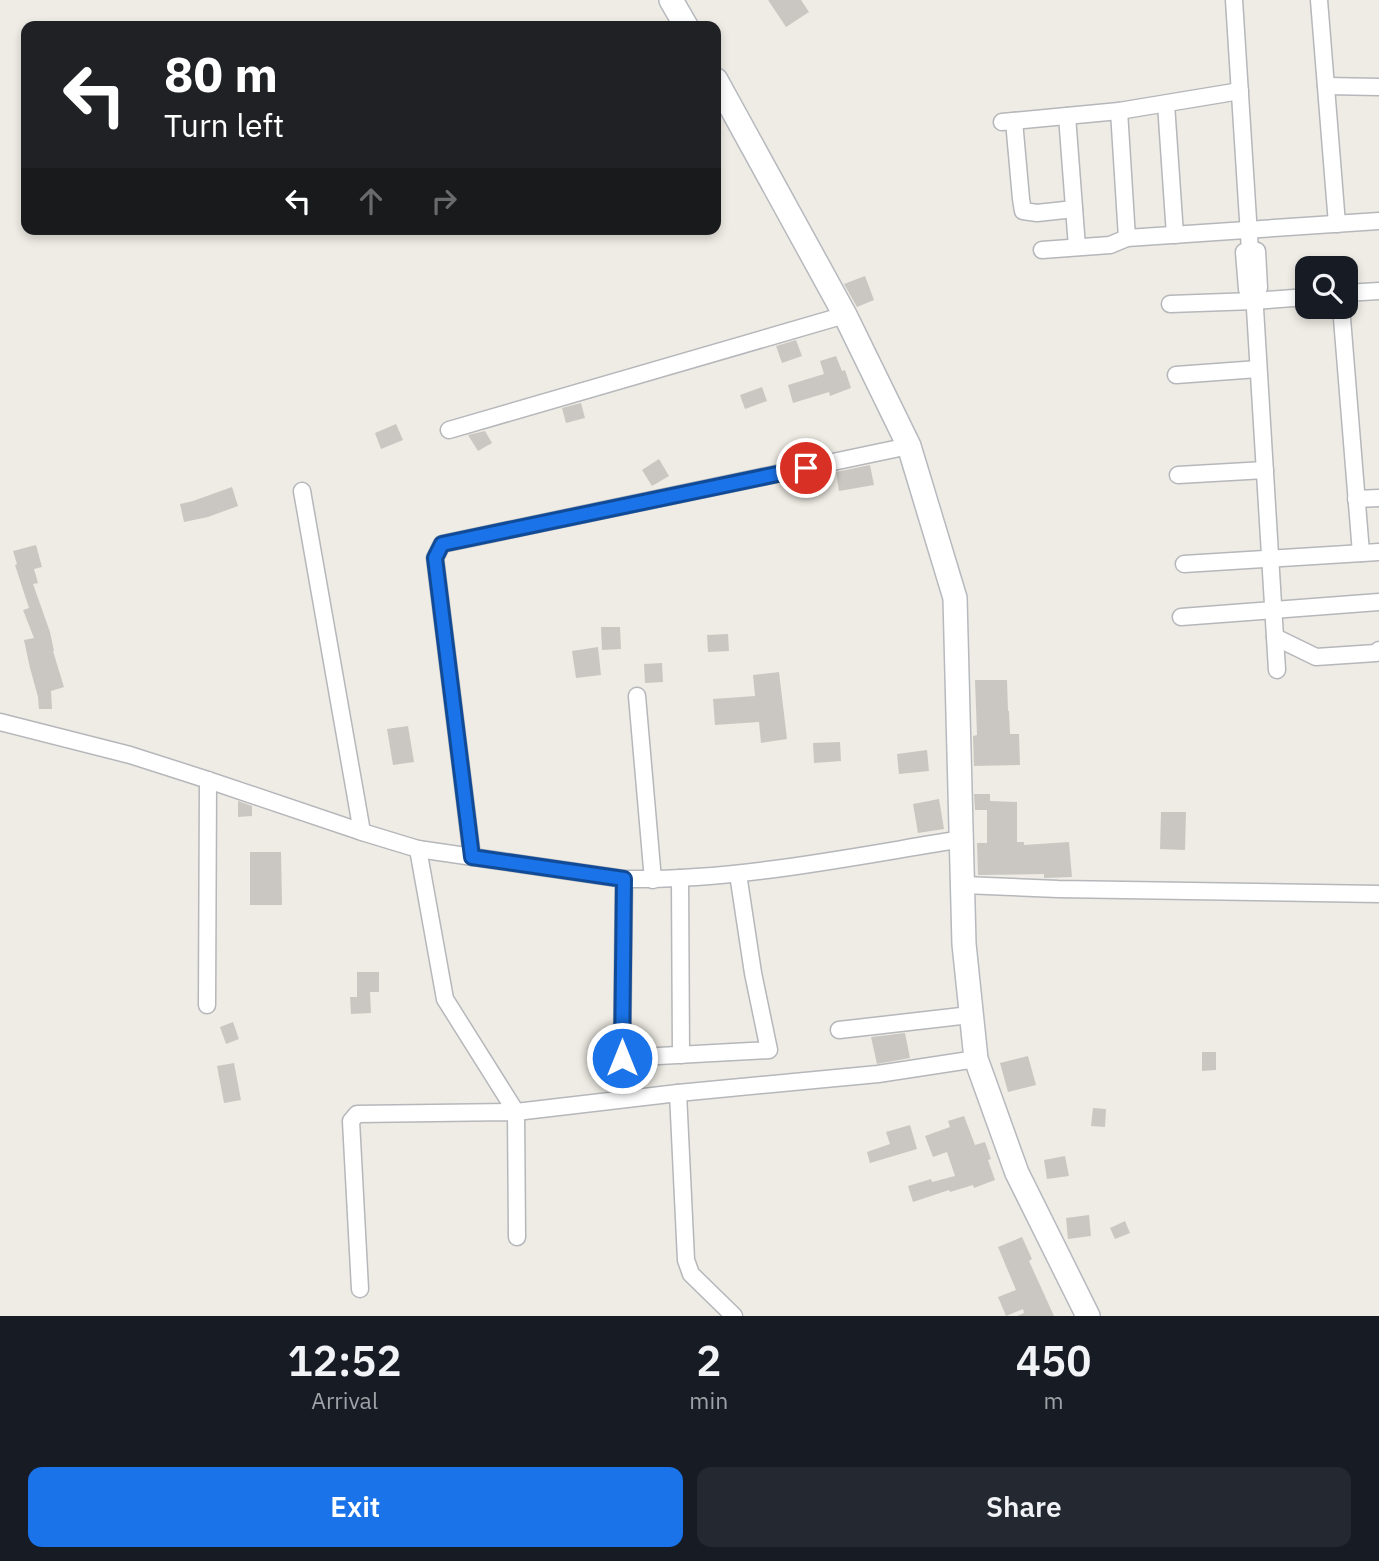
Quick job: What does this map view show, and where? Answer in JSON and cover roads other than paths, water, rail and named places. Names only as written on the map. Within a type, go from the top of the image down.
[{"type":"street","points":[[671,0],[683,21]]},
{"type":"street","points":[[1234,0],[1250,230],[1250,251],[1244,252],[1247,289],[1254,297],[1277,670]]},
{"type":"street","points":[[1318,0],[1337,224]]},
{"type":"street","points":[[1325,86],[1379,87]]},
{"type":"street","points":[[721,89],[845,315],[909,446],[955,598],[964,944],[976,1059],[1017,1172],[1088,1316]]},
{"type":"street","points":[[1074,209],[1037,213],[1023,211],[1008,122],[1119,111],[1240,91]]},
{"type":"street","points":[[1166,104],[1175,235]]},
{"type":"street","points":[[1119,111],[1127,238]]},
{"type":"street","points":[[1067,116],[1077,247]]},
{"type":"street","points":[[1042,250],[1110,245],[1127,238],[1379,221]]},
{"type":"street","points":[[1358,292],[1379,291]]},
{"type":"street","points":[[1170,304],[1254,297],[1295,297]]},
{"type":"street","points":[[449,430],[845,315]]},
{"type":"street","points":[[1342,319],[1361,553]]},
{"type":"street","points":[[1176,375],[1258,369]]},
{"type":"street","points":[[472,857],[435,558],[442,544],[909,446]]},
{"type":"street","points":[[1178,475],[1265,470]]},
{"type":"street","points":[[302,491],[362,832]]},
{"type":"street","points":[[1356,499],[1379,498]]},
{"type":"street","points":[[1184,564],[1379,552]]},
{"type":"street","points":[[1181,617],[1379,602]]},
{"type":"street","points":[[1275,637],[1316,657],[1376,653],[1379,650]]},
{"type":"street","points":[[637,696],[653,880]]},
{"type":"street","points":[[0,722],[130,755],[418,849],[624,879],[653,880],[738,874],[961,839]]},
{"type":"street","points":[[207,1005],[208,780]]},
{"type":"street","points":[[418,849],[444,999],[516,1112],[517,1237]]},
{"type":"street","points":[[624,879],[622,1058],[769,1050],[753,973],[738,874]]},
{"type":"street","points":[[680,878],[681,1055]]},
{"type":"street","points":[[963,885],[1379,894]]},
{"type":"street","points":[[839,1030],[970,1015]]},
{"type":"street","points":[[360,1289],[351,1121],[357,1114],[516,1112],[878,1074],[976,1059]]},
{"type":"street","points":[[677,1093],[686,1260],[691,1274],[734,1316]]}]
